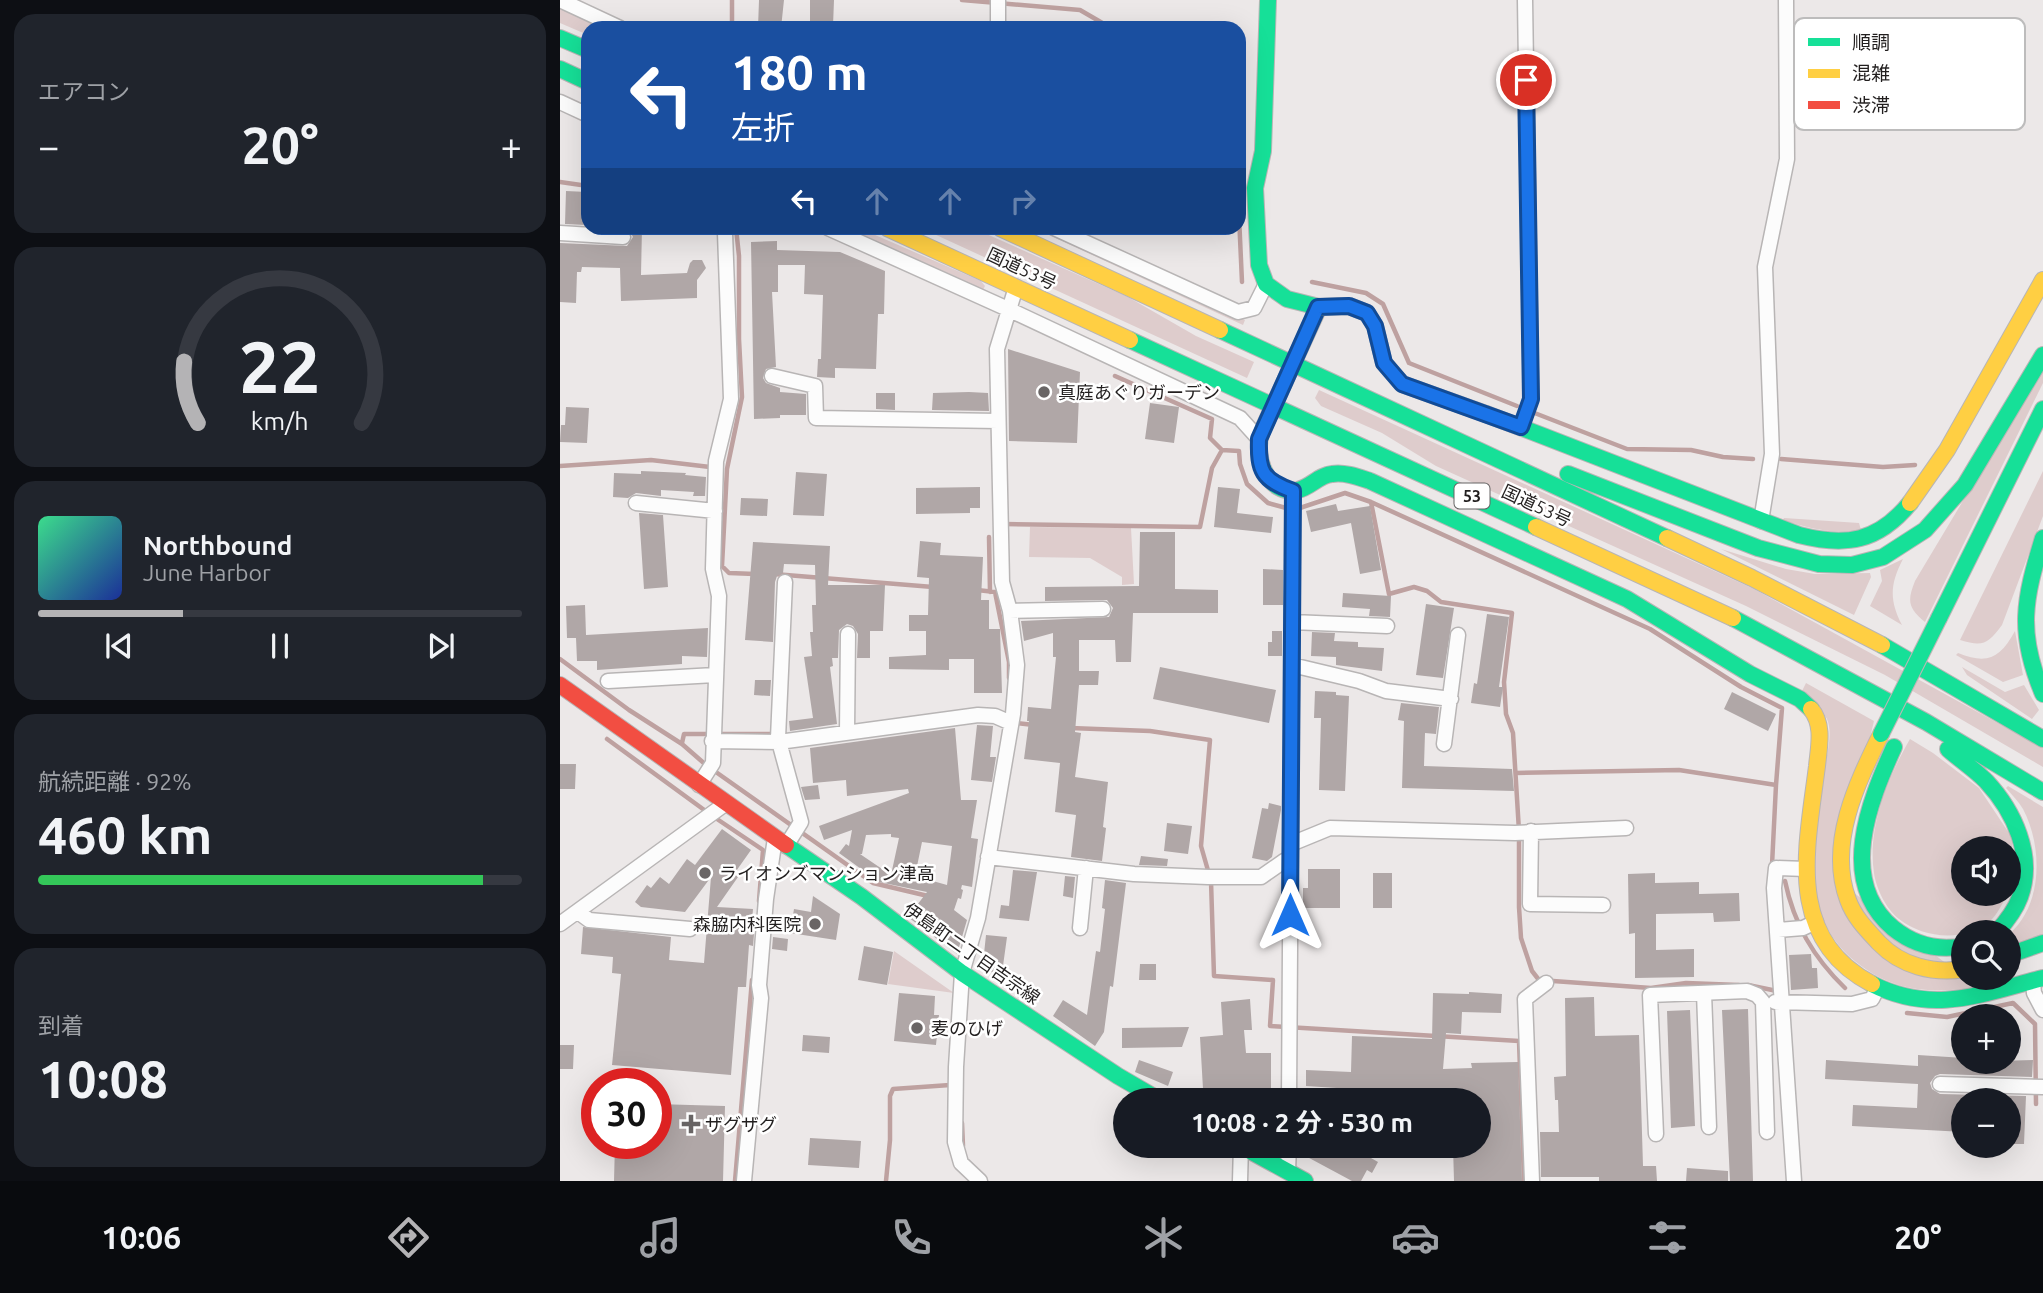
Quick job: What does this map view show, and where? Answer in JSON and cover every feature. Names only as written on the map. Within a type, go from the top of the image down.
[{"type":"main road","points":[[1268,0],[1263,151],[1255,188],[1259,265],[1266,284],[1287,299],[1318,307],[1349,306],[1367,313],[1375,326],[1384,363],[1402,384],[1521,427],[1761,521],[1822,541],[1848,542],[1873,535],[1895,521],[1926,484],[2043,280]]},
{"type":"main road","points":[[560,38],[581,47]]},
{"type":"main road","points":[[560,69],[581,79]]},
{"type":"main road","name":"国道53号","points":[[902,235],[1736,619],[1926,722],[2043,792]]},
{"type":"main road","name":"国道53号","points":[[1015,235],[1752,578],[1897,653],[2043,739]]},
{"type":"main road","points":[[1318,307],[1259,439],[1259,458],[1263,474],[1293,502],[1326,475],[1342,473],[1370,481],[1627,599],[1750,674],[1800,699],[1819,723],[1806,869],[1808,902],[1805,926],[1821,936],[1839,961],[1865,980],[1890,993],[1920,1000],[1954,1000],[2038,981]]},
{"type":"main road","points":[[1421,422],[1578,477],[1758,548],[1819,564],[1852,565],[1883,557],[1925,530],[1965,485],[2043,355]]},
{"type":"main road","points":[[1951,949],[1922,944],[1904,936],[1875,912],[1866,889],[1862,864],[1862,836],[1879,778],[1897,742],[1946,622],[2043,409]]},
{"type":"main road","points":[[1951,971],[1917,967],[1892,955],[1871,938],[1854,916],[1845,892],[1840,867],[1843,832],[1858,781],[1881,734],[1946,622],[2043,442]]},
{"type":"main road","points":[[2043,537],[2029,583],[2024,615],[2026,646],[2032,671],[2043,694]]},
{"type":"main road","name":"伊島町二丁目吉宗線","points":[[560,685],[706,773],[715,811],[783,843],[862,897],[962,973],[1139,1088]]},
{"type":"main road","points":[[1926,722],[1950,751],[1987,782],[2006,805],[2021,834],[2028,872],[2022,898],[2007,920]]},
{"type":"main road","points":[[2021,951],[2043,943]]},
{"type":"main road","points":[[1264,1158],[1305,1181]]},
{"type":"street","points":[[560,0],[605,21]]},
{"type":"street","points":[[1521,427],[1531,399],[1525,0]]},
{"type":"street","points":[[1761,521],[1772,454],[1765,267],[1787,159],[1786,0]]},
{"type":"street","points":[[560,102],[581,112]]},
{"type":"street","points":[[560,233],[581,234]]},
{"type":"street","points":[[592,235],[623,237]]},
{"type":"street","points":[[706,773],[712,736],[719,596],[713,569],[716,461],[731,399],[725,235]]},
{"type":"street","points":[[844,235],[1240,418],[1259,439]]},
{"type":"street","points":[[1069,235],[1238,312],[1254,308],[1266,284]]},
{"type":"street","points":[[980,1181],[961,1163],[955,1142],[962,973],[974,938],[1011,723],[1017,665],[1010,611],[1002,582],[997,349],[1016,287]]},
{"type":"street","points":[[772,376],[815,386],[816,418],[998,421]]},
{"type":"street","points":[[1289,1088],[1293,502]]},
{"type":"street","points":[[636,503],[715,511]]},
{"type":"street","points":[[744,1181],[783,843],[801,822],[779,737],[785,582]]},
{"type":"street","points":[[1010,611],[1103,609]]},
{"type":"street","points":[[1292,622],[1387,626]]},
{"type":"street","points":[[847,732],[848,634]]},
{"type":"street","points":[[1444,744],[1458,635]]},
{"type":"street","points":[[1292,665],[1359,681],[1386,691],[1451,699]]},
{"type":"street","points":[[608,681],[715,676]]},
{"type":"street","points":[[712,736],[779,737],[847,732],[978,715],[995,716],[1011,723]]},
{"type":"street","points":[[560,924],[715,811]]},
{"type":"street","points":[[1290,844],[1331,828],[1523,832],[1626,828]]},
{"type":"street","points":[[1523,832],[1530,904],[1603,905]]},
{"type":"street","points":[[988,857],[1134,874],[1261,877],[1284,861],[1290,860]]},
{"type":"street","points":[[1080,928],[1086,868]]},
{"type":"street","points":[[1766,1132],[1778,930],[1774,888],[1776,868],[1806,869]]},
{"type":"street","points":[[578,912],[589,920],[690,929]]},
{"type":"street","points":[[1778,930],[1805,926]]},
{"type":"street","points":[[2038,981],[2034,993],[2043,1010]]},
{"type":"street","points":[[1532,1181],[1525,999],[1546,983]]},
{"type":"street","points":[[1656,1134],[1650,995],[1747,991],[1775,1002],[1852,1004],[1872,999],[1878,986]]},
{"type":"street","points":[[1704,993],[1709,1127]]},
{"type":"street","points":[[1775,1002],[1794,1181]]},
{"type":"street","points":[[1940,1084],[2038,1087]]},
{"type":"street","points":[[1240,1181],[1241,1158]]},
{"type":"street","points":[[1288,1171],[1289,1158]]},
{"type":"shaded area","points":[[560,7],[591,21],[581,21],[581,32],[560,23]]},
{"type":"shaded area","points":[[855,235],[875,235],[981,281],[985,286],[983,290]]},
{"type":"shaded area","points":[[936,235],[989,235],[1128,297],[1196,336],[1254,362],[1247,378]]},
{"type":"shaded area","points":[[1049,235],[1061,235],[1245,320],[1243,325]]},
{"type":"shaded area","points":[[2043,367],[2043,383],[1925,622],[1911,604],[1915,581]]},
{"type":"shaded area","points":[[1319,390],[1754,589],[2043,748],[2043,767],[1885,675],[1746,606],[1436,466],[1382,433],[1321,406],[1315,398]]},
{"type":"shaded area","points":[[2043,471],[2043,516],[2002,625],[1984,642],[1960,640]]},
{"type":"shaded area","points":[[1783,520],[1859,523],[1861,530],[1821,530]]},
{"type":"shaded area","points":[[1030,527],[1131,528],[1134,584],[1122,585],[1122,577],[1090,558],[1029,557]]},
{"type":"shaded area","points":[[1721,549],[1786,569],[1815,574],[1870,573],[1871,577],[1854,615]]},
{"type":"shaded area","points":[[1903,559],[1893,592],[1895,608],[1902,625],[1870,606],[1882,581],[1880,570]]},
{"type":"shaded area","points":[[2015,631],[2023,675],[2003,682],[1956,655],[1958,653],[1968,657],[1992,657],[2004,648]]},
{"type":"shaded area","points":[[1962,667],[2005,692],[2024,685],[2039,710],[2032,719],[1967,675]]},
{"type":"shaded area","points":[[1806,683],[1874,721],[1836,879],[1951,967],[1951,990],[1903,986],[1871,973],[1836,942],[1824,920],[1816,897],[1814,846],[1830,730],[1825,715],[1802,691]]},
{"type":"shaded area","points":[[1910,739],[1979,788],[2011,836],[1951,836],[1951,906],[2001,906],[1991,920],[1951,920],[1951,935],[1932,934],[1909,926],[1899,919],[1882,898],[1874,873],[1874,838],[1881,803]]},
{"type":"shaded area","points":[[2008,786],[2043,807],[2043,938],[2021,944],[2021,920],[2034,892],[2036,858],[2030,824],[2021,806],[2006,788]]},
{"type":"shaded area","points":[[894,951],[954,993],[888,984]]},
{"type":"building","points":[[759,0],[784,0],[782,21],[758,21]]},
{"type":"building","points":[[810,0],[834,0],[833,21],[810,21]]},
{"type":"building","points":[[566,191],[581,192],[581,225],[565,224]]},
{"type":"building","points":[[632,235],[642,235],[641,275],[687,273],[693,260],[702,260],[706,268],[697,280],[697,298],[621,301],[620,268],[582,267],[581,272],[577,272],[576,303],[560,302],[560,243],[627,246]]},
{"type":"building","points":[[777,241],[777,250],[840,252],[885,271],[884,314],[878,314],[876,369],[835,368],[835,378],[817,377],[818,359],[821,359],[823,295],[804,294],[805,265],[778,265],[778,292],[772,292],[776,367],[766,369],[763,378],[766,383],[780,388],[780,392],[806,394],[806,415],[754,419],[751,242]]},
{"type":"building","points":[[1008,349],[1080,372],[1077,443],[1009,441]]},
{"type":"building","points":[[876,393],[895,393],[895,410],[876,409]]},
{"type":"building","points":[[933,393],[988,393],[989,411],[932,410]]},
{"type":"building","points":[[1150,403],[1179,407],[1174,443],[1145,439]]},
{"type":"building","points":[[566,407],[589,408],[587,443],[560,442]]},
{"type":"building","points":[[641,471],[686,473],[685,475],[706,477],[705,496],[693,496],[694,492],[661,490],[661,496],[636,493],[628,498],[613,497],[614,473],[641,474]]},
{"type":"building","points":[[796,472],[827,474],[824,516],[793,515]]},
{"type":"building","points":[[980,487],[980,508],[970,508],[970,513],[916,514],[916,488]]},
{"type":"building","points":[[1218,487],[1240,489],[1237,513],[1273,517],[1271,533],[1214,527]]},
{"type":"building","points":[[741,498],[768,499],[767,516],[740,515]]},
{"type":"building","points":[[1336,504],[1338,511],[1370,506],[1381,570],[1360,574],[1351,523],[1311,532],[1306,511]]},
{"type":"building","points":[[639,513],[663,515],[668,587],[644,589]]},
{"type":"building","points":[[1140,532],[1175,532],[1175,589],[1218,590],[1218,613],[1133,613],[1131,662],[1116,662],[1115,640],[1079,640],[1079,671],[1099,671],[1098,685],[1079,685],[1075,732],[1081,733],[1075,777],[1108,782],[1102,861],[1071,857],[1076,815],[1055,812],[1060,763],[1024,759],[1028,707],[1051,709],[1056,657],[1053,657],[1053,633],[1024,641],[1021,621],[1109,617],[1113,608],[1107,600],[1045,601],[1045,587],[1139,586]]},
{"type":"building","points":[[920,541],[941,543],[940,555],[983,557],[981,600],[989,600],[989,629],[1000,629],[1002,693],[974,693],[974,659],[949,659],[949,670],[889,669],[889,657],[926,655],[926,631],[909,631],[909,615],[928,615],[929,578],[917,577]]},
{"type":"building","points":[[753,542],[830,546],[828,585],[885,585],[883,631],[870,631],[870,658],[857,658],[858,634],[853,626],[847,624],[839,630],[838,658],[832,658],[833,666],[830,667],[837,724],[790,731],[789,721],[813,718],[804,657],[812,656],[810,632],[813,632],[812,605],[816,605],[815,565],[784,564],[783,573],[777,576],[775,582],[773,642],[745,640]]},
{"type":"building","points":[[1263,569],[1283,570],[1283,605],[1263,605]]},
{"type":"building","points":[[1343,593],[1391,596],[1390,617],[1369,616],[1370,609],[1342,607]]},
{"type":"building","points":[[1426,604],[1454,608],[1443,678],[1416,675]]},
{"type":"building","points":[[585,605],[586,635],[708,628],[707,657],[682,656],[682,664],[597,670],[597,661],[577,661],[576,638],[567,638],[566,606]]},
{"type":"building","points":[[1487,614],[1509,617],[1499,687],[1503,687],[1500,707],[1471,703],[1474,683],[1477,684]]},
{"type":"building","points":[[1272,631],[1282,631],[1282,656],[1268,656],[1268,642],[1272,642]]},
{"type":"building","points":[[1312,632],[1335,633],[1334,641],[1358,642],[1358,647],[1384,648],[1382,671],[1336,665],[1336,657],[1311,656]]},
{"type":"building","points":[[1160,667],[1276,690],[1269,723],[1153,699]]},
{"type":"building","points":[[755,680],[771,680],[770,696],[754,695]]},
{"type":"building","points":[[1315,691],[1349,696],[1345,791],[1319,790],[1321,718],[1314,718]]},
{"type":"building","points":[[1732,692],[1776,714],[1768,731],[1724,709]]},
{"type":"building","points":[[1401,703],[1439,707],[1436,734],[1425,733],[1424,766],[1512,769],[1514,791],[1402,788],[1404,721],[1398,720]]},
{"type":"building","points":[[977,725],[993,726],[990,757],[996,757],[992,782],[971,780]]},
{"type":"building","points":[[955,728],[961,800],[977,800],[971,838],[978,839],[972,887],[962,885],[961,899],[958,898],[954,910],[967,920],[957,954],[908,917],[927,892],[879,882],[839,853],[846,844],[849,846],[852,830],[824,840],[819,826],[909,793],[908,789],[847,796],[846,780],[813,783],[810,748]],"holes":[[[891,834],[891,837],[899,838],[891,875],[860,854],[866,835]],[[922,842],[952,846],[947,885],[915,876]]]},
{"type":"building","points":[[560,764],[576,764],[575,789],[560,789]]},
{"type":"building","points":[[818,785],[820,799],[805,800],[801,787]]},
{"type":"building","points":[[1269,803],[1281,806],[1281,810],[1272,857],[1267,861],[1252,858],[1262,808],[1268,809]]},
{"type":"building","points":[[1167,823],[1192,826],[1188,854],[1164,851]]},
{"type":"building","points":[[722,829],[751,850],[734,874],[738,877],[717,907],[753,909],[753,946],[749,945],[746,987],[738,987],[731,1075],[612,1065],[621,974],[612,973],[613,957],[581,954],[583,927],[671,937],[669,960],[704,963],[711,877],[685,912],[641,907],[635,902],[647,885],[651,888],[660,877],[669,884],[687,859],[695,865]]},
{"type":"building","points":[[1141,856],[1168,859],[1167,866],[1139,865]]},
{"type":"building","points":[[1308,869],[1340,869],[1340,908],[1303,908],[1303,888],[1308,888]]},
{"type":"building","points":[[1013,870],[1037,872],[1029,921],[999,918],[1001,905],[1009,906]]},
{"type":"building","points":[[1373,873],[1392,873],[1392,908],[1373,908]]},
{"type":"building","points":[[1655,873],[1655,883],[1699,882],[1699,894],[1739,893],[1740,921],[1714,922],[1713,913],[1656,914],[1656,950],[1694,949],[1694,977],[1635,978],[1635,933],[1629,934],[1628,874]]},
{"type":"building","points":[[1065,876],[1075,877],[1073,898],[1063,896]]},
{"type":"building","points":[[1105,880],[1126,883],[1113,987],[1110,986],[1104,1032],[1095,1046],[1053,1016],[1063,1000],[1087,1015],[1096,951],[1100,952]]},
{"type":"building","name":"森脇内科医院","points":[[813,896],[840,914],[836,940],[790,933],[794,909],[811,912]]},
{"type":"building","points":[[986,935],[1007,937],[1002,973],[990,972],[991,964],[983,963]]},
{"type":"building","points":[[773,937],[788,939],[787,951],[772,949]]},
{"type":"building","points":[[864,946],[893,952],[887,985],[858,980]]},
{"type":"building","points":[[1811,954],[1812,968],[1817,968],[1818,988],[1791,990],[1789,955]]},
{"type":"building","points":[[1140,964],[1156,964],[1156,980],[1139,980]]},
{"type":"building","name":"麦のひげ","points":[[899,993],[935,996],[934,1015],[939,1015],[936,1045],[894,1041]]},
{"type":"building","points":[[1433,993],[1502,994],[1501,1013],[1462,1012],[1461,1034],[1446,1033],[1443,1069],[1472,1068],[1471,1063],[1518,1062],[1522,1181],[1454,1181],[1453,1158],[1491,1158],[1491,1088],[1306,1086],[1306,1070],[1351,1072],[1352,1036],[1432,1039]]},
{"type":"building","points":[[1594,997],[1595,1036],[1639,1035],[1643,1166],[1656,1166],[1657,1181],[1541,1177],[1540,1132],[1559,1132],[1554,1077],[1566,1076],[1565,998]]},
{"type":"building","points":[[1250,999],[1252,1030],[1244,1030],[1246,1053],[1271,1053],[1271,1088],[1203,1088],[1200,1037],[1223,1035],[1221,1002]]},
{"type":"building","points":[[1748,1009],[1753,1181],[1730,1181],[1722,1010]]},
{"type":"building","points":[[1690,1010],[1695,1126],[1671,1128],[1667,1011]]},
{"type":"building","points":[[1189,1027],[1182,1047],[1122,1048],[1122,1028]]},
{"type":"building","points":[[803,1035],[830,1037],[829,1053],[802,1051]]},
{"type":"building","points":[[560,1045],[574,1045],[573,1069],[560,1069]]},
{"type":"building","points":[[1918,1055],[1951,1057],[1951,1074],[2021,1074],[2021,1060],[2033,1060],[2032,1077],[1935,1076],[1930,1083],[1932,1089],[1940,1094],[1951,1094],[1951,1131],[1852,1126],[1853,1105],[1917,1108],[1918,1084],[1825,1079],[1826,1060],[1918,1066]]},
{"type":"building","points":[[1139,1060],[1173,1072],[1168,1086],[1135,1072]]},
{"type":"building","points":[[2021,1096],[2026,1096],[2024,1144],[2021,1144]]},
{"type":"building","name":"ザグザグ","points":[[672,1104],[725,1106],[723,1181],[614,1181],[615,1159],[672,1159]]},
{"type":"building","points":[[810,1138],[861,1141],[859,1168],[808,1165]]},
{"type":"building","points":[[1309,1158],[1371,1158],[1378,1162],[1372,1173],[1367,1170],[1361,1181],[1352,1181]]},
{"type":"building","points":[[1687,1168],[1728,1171],[1728,1181],[1686,1181]]},
{"type":"waterway","points":[[732,0],[732,21]]},
{"type":"waterway","points":[[962,0],[1080,10],[1099,21]]},
{"type":"waterway","points":[[560,182],[581,185]]},
{"type":"waterway","points":[[737,235],[742,397],[727,469],[722,566],[729,573],[755,574]]},
{"type":"waterway","points":[[1240,235],[1242,282]]},
{"type":"waterway","points":[[1312,282],[1366,293],[1383,304],[1409,363],[1517,406]]},
{"type":"waterway","points":[[1115,376],[1212,419],[1210,438],[1222,450],[1239,451],[1247,484],[1268,503],[1286,508],[1300,508],[1345,493],[1371,502],[1389,594],[1414,587],[1427,591],[1441,602],[1512,613],[1504,682],[1506,714],[1513,733],[1519,831],[1521,938],[1532,971],[1539,980],[1651,988],[1686,983],[1739,985]]},
{"type":"waterway","points":[[1532,412],[1627,449],[1691,450],[1723,457],[1753,459]]},
{"type":"waterway","points":[[1004,524],[1200,527],[1212,468],[1222,450]]},
{"type":"waterway","points":[[1781,459],[1883,467],[1915,465]]},
{"type":"waterway","points":[[560,466],[651,460],[710,467]]},
{"type":"waterway","points":[[1371,502],[1650,629],[1741,687],[1782,708],[1776,785]]},
{"type":"waterway","points":[[989,537],[990,592]]},
{"type":"waterway","points":[[774,574],[933,587]]},
{"type":"waterway","points":[[977,590],[995,592],[1009,662],[1009,678]]},
{"type":"waterway","points":[[560,659],[873,883],[928,896]]},
{"type":"waterway","points":[[1016,723],[1034,725]]},
{"type":"waterway","points":[[1070,728],[1150,731],[1210,740],[1201,846],[1209,874]]},
{"type":"waterway","points":[[682,743],[684,734],[775,734]]},
{"type":"waterway","points":[[607,739],[707,812]]},
{"type":"waterway","points":[[1516,773],[1679,770],[1776,785],[1772,865]]},
{"type":"waterway","points":[[714,817],[763,850],[759,901]]},
{"type":"waterway","points":[[1211,881],[1214,976],[1273,980],[1270,1026],[1519,1041],[1524,1181]]},
{"type":"waterway","points":[[1785,881],[1806,939],[1823,964],[1845,988]]},
{"type":"waterway","points":[[735,1181],[752,980]]},
{"type":"waterway","points":[[1748,985],[1777,991]]},
{"type":"waterway","points":[[1907,1013],[1947,1017],[2013,1003],[2035,1024],[2036,1104]]},
{"type":"waterway","points":[[886,1181],[890,1096],[893,1089],[950,1085]]},
{"type":"waterway","points":[[962,1123],[963,1146]]},
{"type":"traffic: fast","points":[[1268,0],[1263,151],[1255,188],[1259,265],[1266,284],[1287,299],[1319,307]]},
{"type":"traffic: fast","points":[[560,38],[581,47]]},
{"type":"traffic: fast","points":[[560,69],[581,79]]},
{"type":"traffic: fast","points":[[1220,330],[1667,538]]},
{"type":"traffic: fast","points":[[1130,340],[1536,527]]},
{"type":"traffic: fast","points":[[1568,474],[1758,548],[1819,564],[1852,565],[1883,557],[1925,530],[1965,485],[2043,355]]},
{"type":"traffic: fast","points":[[1939,618],[2043,409]]},
{"type":"traffic: fast","points":[[1486,414],[1799,535],[1816,539],[1832,541],[1860,538],[1886,526],[1910,503]]},
{"type":"traffic: fast","points":[[1262,431],[1259,441],[1261,462],[1270,480],[1278,487],[1298,490],[1327,475],[1337,474],[1370,481],[1627,599],[1750,674],[1800,699],[1811,709]]},
{"type":"traffic: fast","points":[[2043,538],[2031,580],[2026,616],[2029,652],[2043,694]]},
{"type":"traffic: fast","points":[[1733,618],[1926,722],[2043,792]]},
{"type":"traffic: fast","points":[[1881,734],[1939,618]]},
{"type":"traffic: fast","points":[[1882,645],[2043,739]]},
{"type":"traffic: fast","points":[[1894,747],[1875,792],[1863,840],[1862,865],[1866,888],[1876,909],[1901,934],[1927,945],[1951,947]]},
{"type":"traffic: fast","points":[[1948,749],[1996,793],[2019,835],[2025,866],[2024,881],[2016,907],[2007,920]]},
{"type":"traffic: fast","points":[[786,845],[862,897],[962,973],[1139,1088]]},
{"type":"traffic: fast","points":[[2021,951],[2043,943]]},
{"type":"traffic: fast","points":[[1872,984],[1894,993],[1937,1000],[1978,995],[2043,978]]},
{"type":"traffic: fast","points":[[1263,1158],[1305,1181]]},
{"type":"traffic: slow","points":[[902,235],[1130,340]]},
{"type":"traffic: slow","points":[[1015,235],[1220,330]]},
{"type":"traffic: slow","points":[[1910,503],[1947,450],[2043,280]]},
{"type":"traffic: slow","points":[[1262,431],[1319,307],[1349,306],[1367,313],[1375,326],[1384,363],[1402,384],[1486,414]]},
{"type":"traffic: slow","points":[[1536,527],[1733,618]]},
{"type":"traffic: slow","points":[[1667,538],[1882,645]]},
{"type":"traffic: slow","points":[[1811,709],[1818,722],[1820,736],[1807,858],[1813,916],[1825,942],[1844,965],[1872,984]]},
{"type":"traffic: slow","points":[[1881,734],[1854,793],[1843,836],[1842,879],[1848,900],[1866,928],[1888,951],[1918,967],[1951,970]]},
{"type":"traffic: jam","points":[[560,685],[786,845]]},
{"type":"place","name":"真庭あぐりガーデン","points":[[1044,392]]},
{"type":"place","name":"ライオンズマンション津高","points":[[705,873]]},
{"type":"place","name":"森脇内科医院","points":[[815,924]]},
{"type":"place","name":"麦のひげ","points":[[917,1028]]},
{"type":"place","name":"ザグザグ","points":[[691,1124]]},
{"type":"route","points":[[1290,915],[1293,491],[1275,484],[1263,474],[1259,458],[1259,439],[1318,307],[1349,306],[1367,313],[1375,326],[1384,363],[1402,384],[1521,427],[1531,399],[1526,80]]}]
